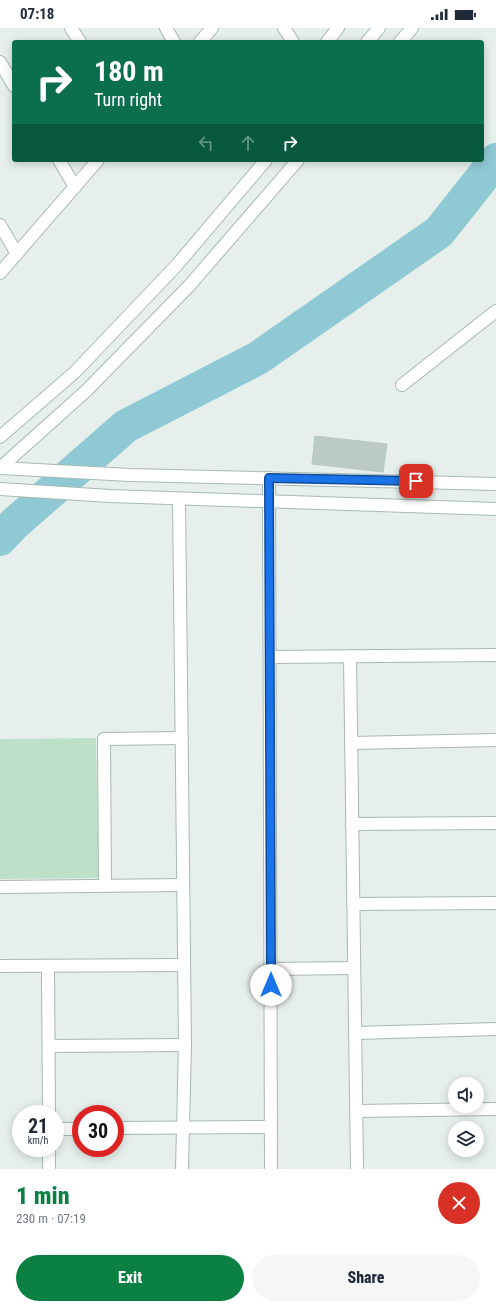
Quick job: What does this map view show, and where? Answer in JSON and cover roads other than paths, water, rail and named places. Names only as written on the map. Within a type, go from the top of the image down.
[{"type":"street","points":[[71,28],[79,40]]},
{"type":"street","points":[[166,28],[173,40]]},
{"type":"street","points":[[202,40],[212,28]]},
{"type":"street","points":[[284,28],[292,40]]},
{"type":"street","points":[[329,40],[338,28]]},
{"type":"street","points":[[369,40],[379,28]]},
{"type":"street","points":[[402,40],[412,28]]},
{"type":"street","points":[[0,62],[12,83]]},
{"type":"street","points":[[60,162],[75,187]]},
{"type":"street","points":[[0,273],[96,162]]},
{"type":"street","points":[[0,437],[75,372],[176,266],[264,162]]},
{"type":"street","points":[[0,468],[86,391],[184,292],[296,162]]},
{"type":"street","points":[[0,225],[16,254]]},
{"type":"street","points":[[402,385],[496,312]]},
{"type":"street","points":[[0,468],[130,475],[496,484]]},
{"type":"street","points":[[269,478],[272,1169]]},
{"type":"street","points":[[6,490],[179,499],[496,509]]},
{"type":"street","points":[[179,499],[185,1045],[182,1169]]},
{"type":"street","points":[[270,657],[496,655]]},
{"type":"street","points":[[350,656],[357,1169]]},
{"type":"street","points":[[105,886],[104,739],[182,738]]},
{"type":"street","points":[[351,742],[496,740]]},
{"type":"street","points":[[352,824],[496,823]]},
{"type":"street","points":[[0,887],[183,885]]},
{"type":"street","points":[[353,904],[496,903]]},
{"type":"street","points":[[0,966],[184,965]]},
{"type":"street","points":[[48,966],[49,1105]]},
{"type":"street","points":[[271,969],[354,968]]},
{"type":"street","points":[[355,1033],[496,1030]]},
{"type":"street","points":[[49,1046],[185,1045]]},
{"type":"street","points":[[356,1111],[496,1109]]},
{"type":"street","points":[[124,1128],[271,1127]]},
{"type":"street","points":[[49,1157],[49,1169]]},
{"type":"waterway","points":[[0,539],[14,524],[126,426],[258,358],[439,232],[496,160]]}]
